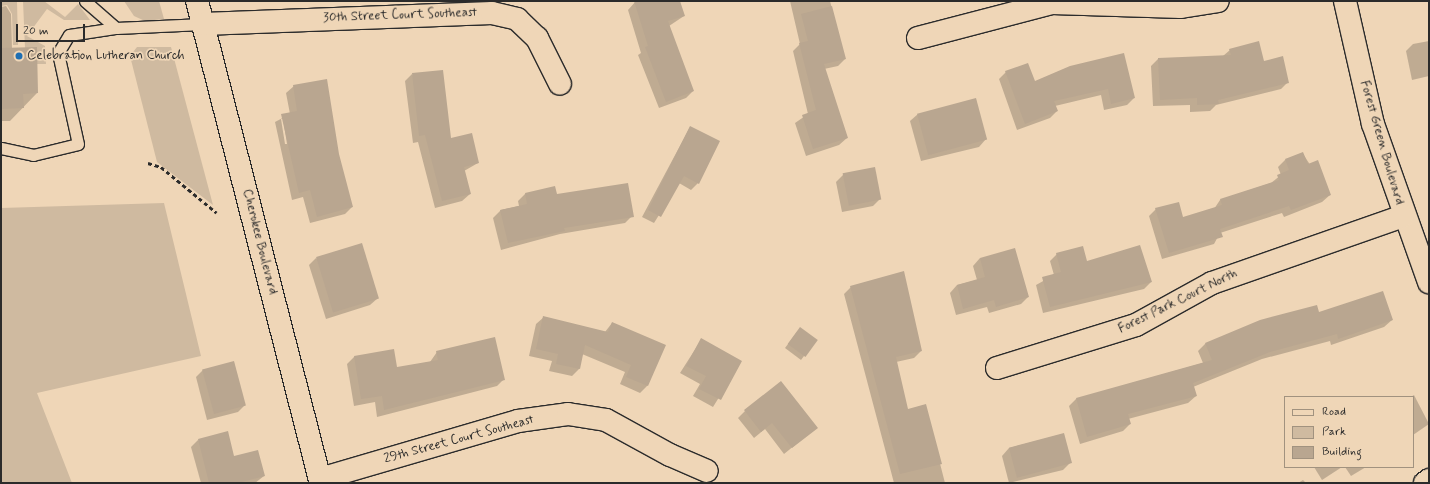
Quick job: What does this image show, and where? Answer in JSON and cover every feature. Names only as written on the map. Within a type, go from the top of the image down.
[{"type":"street","name":"Cherokee Boulevard","points":[[197,1],[320,481]]},
{"type":"street","points":[[918,38],[1052,3],[1181,7],[1218,1]]},
{"type":"street","name":"Forest Green Boulevard","points":[[1346,1],[1373,124],[1403,216],[1429,282]]},
{"type":"street","name":"30th Street Court Southeast","points":[[203,24],[492,13],[517,19],[537,38],[560,84]]},
{"type":"street","name":"Forest Park Court North","points":[[997,368],[1136,325],[1212,283],[1403,216]]},
{"type":"street","name":"29th Street Court Southeast","points":[[320,481],[518,421],[568,414],[606,420],[670,455],[707,471]]},
{"type":"street","points":[[1425,483],[1429,480]]},
{"type":"lane","points":[[85,1],[116,28]]},
{"type":"lane","points":[[1,148],[33,155],[78,144],[58,54],[69,35],[116,28],[203,24]]},
{"type":"path","points":[[148,163],[161,167],[217,213]]},
{"type":"green space","points":[[1,1],[17,1],[18,45],[13,45],[12,14],[7,5],[1,6]]},
{"type":"green space","points":[[23,1],[44,1],[65,17],[78,4],[90,20],[64,20],[47,9],[27,36],[45,46],[46,64],[37,64],[25,48]]},
{"type":"green space","points":[[124,1],[159,1],[164,19],[145,21],[134,16]]},
{"type":"green space","points":[[137,47],[171,47],[213,205],[157,162],[130,56]]},
{"type":"green space","points":[[164,203],[201,356],[37,393],[72,483],[1,483],[1,208]]},
{"type":"building","points":[[634,1],[680,1],[685,16],[668,21],[694,91],[666,102],[645,47],[648,46]]},
{"type":"building","points":[[832,6],[846,59],[824,64],[848,138],[813,149],[802,115],[816,110],[799,43],[808,41],[801,14]]},
{"type":"building","points":[[1259,41],[1264,61],[1283,56],[1289,83],[1218,100],[1219,104],[1197,105],[1197,98],[1160,100],[1158,58],[1231,55],[1229,49]]},
{"type":"building","name":"Celebration Lutheran Church","points":[[37,47],[38,93],[23,94],[24,108],[1,109],[1,48]]},
{"type":"building","points":[[1124,53],[1135,98],[1111,104],[1108,89],[1054,101],[1058,111],[1025,124],[1005,71],[1028,63],[1035,81],[1070,66]]},
{"type":"building","points":[[443,70],[451,138],[472,133],[479,163],[464,167],[471,194],[442,201],[425,135],[419,136],[412,73]]},
{"type":"building","points":[[327,79],[339,154],[353,207],[317,217],[310,190],[299,193],[281,114],[297,111],[293,85]]},
{"type":"building","points":[[976,98],[987,140],[928,155],[917,114]]},
{"type":"building","points":[[690,126],[720,141],[699,184],[684,176],[661,217],[648,210]]},
{"type":"building","points":[[1303,152],[1308,164],[1318,160],[1331,195],[1291,210],[1289,206],[1220,229],[1223,237],[1169,253],[1155,208],[1179,202],[1183,217],[1222,205],[1220,199],[1279,180],[1277,175],[1289,170],[1285,159]]},
{"type":"building","points":[[875,167],[881,199],[849,206],[843,173]]},
{"type":"building","points":[[628,183],[634,217],[564,228],[565,231],[508,243],[500,210],[527,204],[525,193],[555,186],[557,194]]},
{"type":"building","points":[[362,243],[379,298],[333,312],[316,257]]},
{"type":"building","points":[[1140,245],[1152,282],[1050,307],[1042,277],[1061,272],[1056,253],[1083,246],[1087,261]]},
{"type":"building","points":[[1015,248],[1029,297],[996,307],[994,300],[963,309],[957,285],[985,277],[980,258]]},
{"type":"building","points":[[904,271],[922,351],[896,357],[908,409],[926,404],[942,464],[900,474],[850,286]]},
{"type":"building","points":[[1383,291],[1393,320],[1338,339],[1337,334],[1270,352],[1193,383],[1197,396],[1128,414],[1131,424],[1087,437],[1076,398],[1212,360],[1205,343],[1260,320],[1317,305],[1319,312]]},
{"type":"building","points":[[543,316],[608,332],[612,322],[666,345],[648,386],[626,377],[631,365],[585,345],[580,369],[556,364],[558,354],[536,349]]},
{"type":"building","points":[[800,327],[818,340],[805,357],[788,344]]},
{"type":"building","points":[[495,337],[505,380],[384,410],[382,396],[361,399],[354,356],[394,349],[397,367],[438,360],[436,351]]},
{"type":"building","points":[[701,338],[742,361],[721,400],[699,389],[706,376],[686,366]]},
{"type":"building","points":[[234,361],[246,405],[214,414],[202,370]]},
{"type":"building","points":[[781,381],[818,428],[792,448],[772,423],[761,432],[744,410]]},
{"type":"building","points":[[228,431],[234,456],[258,450],[265,476],[238,483],[209,483],[198,439]]},
{"type":"building","points":[[1064,433],[1072,463],[1017,478],[1009,448]]},
{"type":"place","name":"Celebration Lutheran Church","points":[[19,56]]}]
